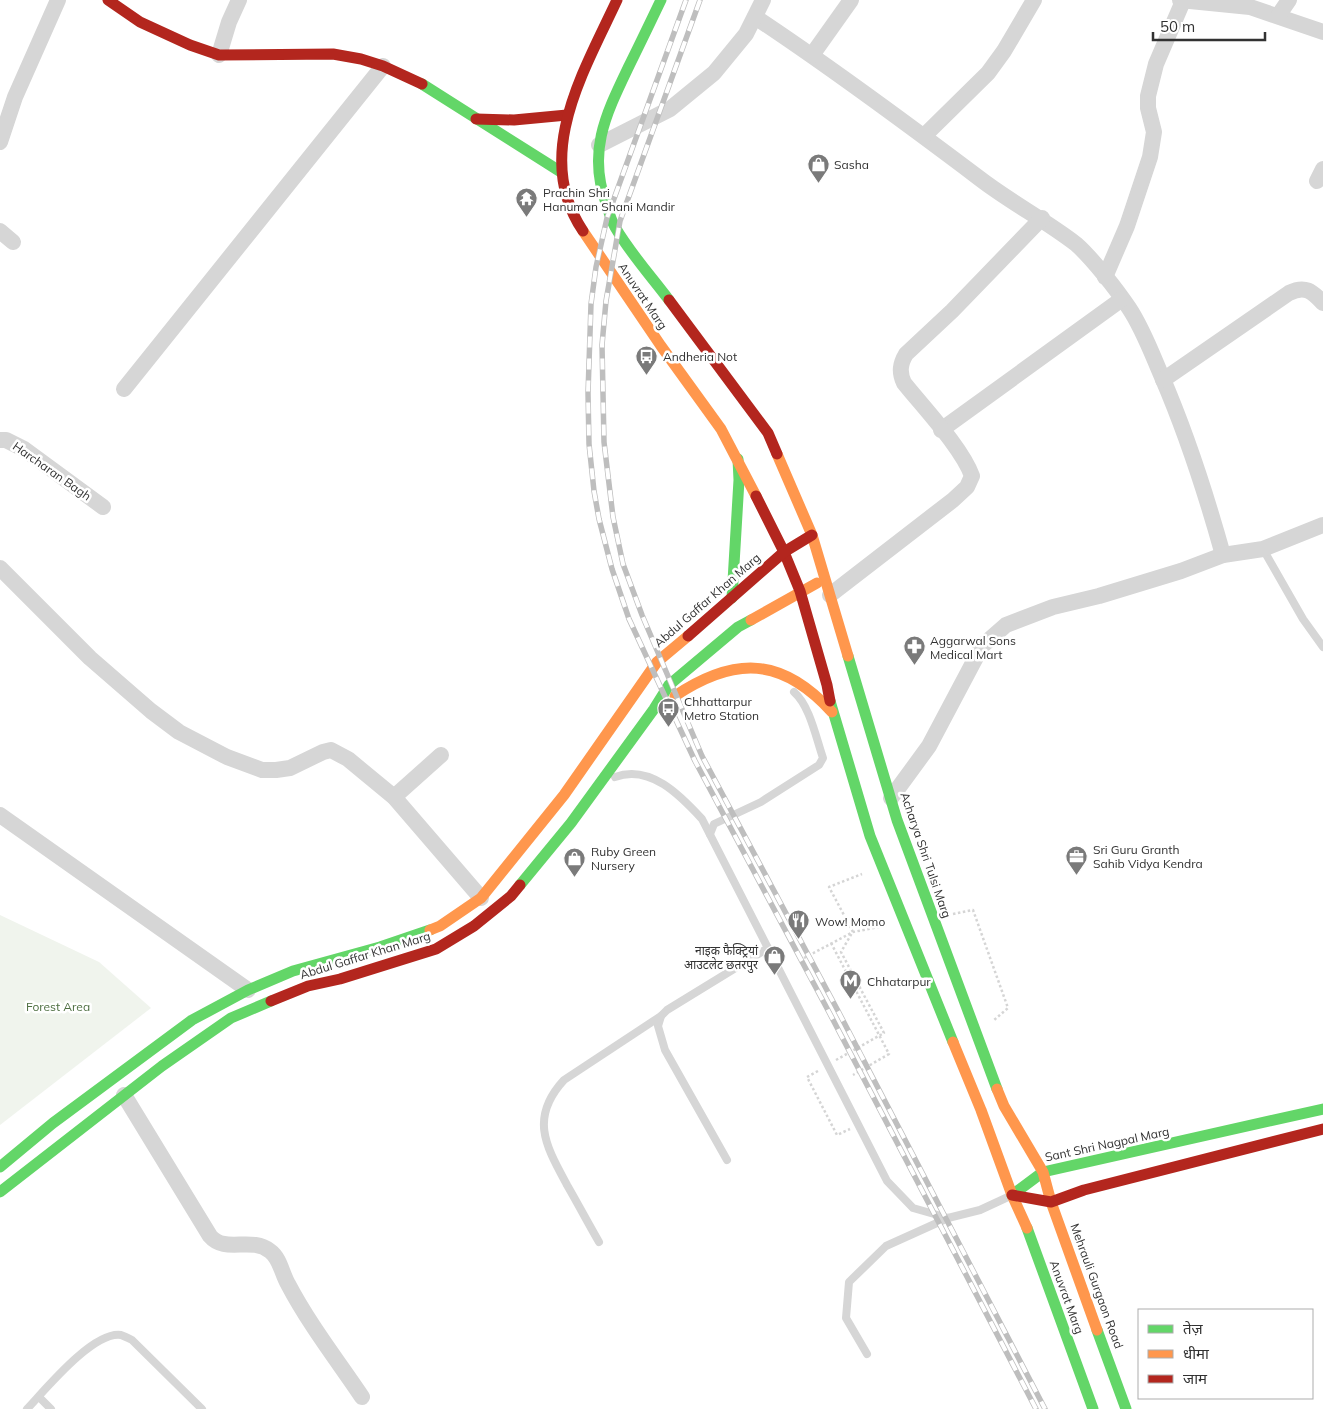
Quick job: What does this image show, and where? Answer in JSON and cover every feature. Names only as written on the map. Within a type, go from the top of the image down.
[{"type":"main road","name":"Anuvrat Marg","points":[[617,0],[567,115],[560,172],[567,200],[576,221],[655,338],[720,429],[738,459],[784,552],[800,591]]},
{"type":"main road","name":"Anuvrat Marg","points":[[661,0],[610,105],[603,124],[599,145],[598,171],[600,188],[614,226],[768,433],[812,535]]},
{"type":"main road","points":[[118,3],[140,22],[219,55],[333,54],[361,58],[383,66],[422,84],[560,172]]},
{"type":"main road","points":[[475,119],[514,120],[567,115]]},
{"type":"main road","points":[[732,598],[739,480],[738,459]]},
{"type":"main road","name":"Abdul Gaffar Khan Marg","points":[[0,1167],[52,1123],[192,1020],[248,990],[293,971],[380,947],[440,926],[481,898],[564,795],[657,662],[784,552],[812,535]]},
{"type":"main road","name":"Acharya Shri Tulsi Marg","points":[[812,535],[897,820],[1004,1106],[1043,1172]]},
{"type":"main road","name":"Abdul Gaffar Khan Marg","points":[[0,1192],[162,1066],[232,1018],[308,986],[340,979],[436,949],[474,926],[511,896],[571,823],[654,709],[669,685],[738,628],[787,601],[800,591],[825,579]]},
{"type":"main road","points":[[800,591],[827,684],[832,712],[870,836],[981,1110],[1012,1195],[1052,1202],[1084,1190],[1323,1129]]},
{"type":"main road","points":[[654,709],[688,686],[713,674],[742,668],[757,668],[779,673],[799,682],[817,695],[832,712]]},
{"type":"main road","name":"Sant Shri Nagpal Marg","points":[[1012,1195],[1043,1172],[1323,1109]]},
{"type":"main road","name":"Mehrauli Gurgaon Road","points":[[1043,1172],[1126,1409]]},
{"type":"main road","name":"Anuvrat Marg","points":[[1012,1195],[1020,1210],[1093,1409]]},
{"type":"street","points":[[0,142],[18,89],[58,0]]},
{"type":"street","points":[[219,55],[229,22],[239,0]]},
{"type":"street","points":[[599,145],[670,109],[714,73],[746,34],[762,0]]},
{"type":"street","points":[[812,55],[851,0]]},
{"type":"street","points":[[924,136],[988,73],[1004,51],[1034,0]]},
{"type":"street","points":[[1105,277],[1130,218],[1150,157],[1154,132],[1147,101],[1150,85],[1156,64],[1182,0],[1250,7],[1323,32]]},
{"type":"street","points":[[1278,16],[1289,0]]},
{"type":"street","points":[[755,17],[812,55],[998,192],[1042,218],[1078,246],[1105,277],[1130,309],[1188,438],[1206,492],[1223,555]]},
{"type":"street","points":[[124,389],[383,66]]},
{"type":"street","points":[[830,595],[967,487],[972,476],[969,467],[904,383],[900,374],[902,361],[906,354],[952,311],[1042,218]]},
{"type":"street","points":[[0,231],[13,242]]},
{"type":"street","points":[[1163,380],[1298,288],[1308,290],[1323,303]]},
{"type":"street","points":[[942,430],[1122,299]]},
{"type":"street","name":"Harcharan Bagh","points":[[0,440],[6,440],[24,449],[103,507]]},
{"type":"street","points":[[891,798],[929,746],[982,646],[1006,625],[1053,608],[1181,571],[1223,555],[1263,549],[1323,525]]},
{"type":"street","points":[[0,568],[90,658],[151,711],[179,732],[227,757],[262,770],[290,768],[331,750],[348,759],[394,797],[481,898]]},
{"type":"street","points":[[394,797],[441,755]]},
{"type":"street","points":[[0,815],[248,990]]},
{"type":"street","points":[[124,1095],[214,1241],[223,1245],[250,1244],[262,1246],[271,1251],[287,1284],[362,1397]]},
{"type":"lane","points":[[1263,549],[1303,619],[1323,647]]},
{"type":"lane","points":[[757,668],[783,684]]},
{"type":"lane","points":[[710,834],[714,824],[761,802],[819,765],[823,758],[806,708],[798,696],[790,689]]},
{"type":"lane","points":[[602,781],[624,773],[644,775],[660,782],[688,803],[702,819],[887,1181],[913,1208],[948,1218]]},
{"type":"lane","points":[[599,1242],[553,1159],[545,1140],[543,1126],[548,1103],[553,1092],[564,1080],[661,1016],[667,1010],[768,948]]},
{"type":"lane","points":[[661,1016],[658,1026],[665,1050],[727,1160]]},
{"type":"lane","points":[[867,1354],[846,1318],[849,1282],[886,1246],[948,1218],[980,1210],[1012,1195]]},
{"type":"lane","points":[[27,1409],[79,1355],[94,1343],[108,1336],[120,1335],[132,1340],[202,1409]]},
{"type":"lane","points":[[39,1397],[51,1409]]},
{"type":"path","points":[[853,932],[829,887],[882,866]]},
{"type":"path","points":[[973,910],[1008,1008],[976,1035]]},
{"type":"path","points":[[804,958],[853,932]]},
{"type":"path","points":[[837,1135],[807,1077],[884,1032],[841,952],[853,932]]},
{"type":"path","points":[[832,943],[889,1054],[853,1075]]},
{"type":"green space","name":"Forest Area","points":[[0,915],[99,962],[151,1008],[0,1125]]},
{"type":"railway","points":[[686,0],[607,218],[596,267],[591,304],[588,393],[589,444],[599,519],[612,569],[629,619],[695,761],[830,1014],[1036,1409]]},
{"type":"railway","points":[[700,0],[620,221],[606,301],[602,345],[604,442],[613,517],[623,564],[642,615],[702,756],[837,1009],[1045,1409]]},
{"type":"traffic: fast","points":[[661,0],[612,102],[601,135],[599,169],[601,187],[614,224],[634,255],[669,300]]},
{"type":"traffic: fast","points":[[422,84],[561,172]]},
{"type":"traffic: fast","points":[[732,598],[739,480],[738,459]]},
{"type":"traffic: fast","points":[[520,885],[571,823],[654,709],[669,685],[738,627],[751,620]]},
{"type":"traffic: fast","points":[[848,656],[897,820],[997,1089]]},
{"type":"traffic: fast","points":[[830,701],[870,836],[953,1042]]},
{"type":"traffic: fast","points":[[0,1167],[53,1123],[192,1020],[248,990],[293,971],[380,947],[430,930]]},
{"type":"traffic: fast","points":[[0,1192],[162,1066],[231,1018],[271,1001]]},
{"type":"traffic: fast","points":[[1012,1195],[1043,1172],[1323,1109]]},
{"type":"traffic: fast","points":[[1027,1228],[1093,1409]]},
{"type":"traffic: fast","points":[[1097,1330],[1126,1409]]},
{"type":"traffic: slow","points":[[583,231],[661,346],[721,429],[756,496]]},
{"type":"traffic: slow","points":[[777,454],[812,535],[848,656]]},
{"type":"traffic: slow","points":[[751,620],[817,583]]},
{"type":"traffic: slow","points":[[430,930],[440,926],[481,898],[564,795],[657,662],[688,636]]},
{"type":"traffic: slow","points":[[675,696],[697,683],[718,674],[738,669],[757,668],[776,672],[795,681],[813,694],[832,712]]},
{"type":"traffic: slow","points":[[953,1042],[981,1110],[1012,1195],[1027,1228]]},
{"type":"traffic: slow","points":[[997,1089],[1004,1106],[1043,1172],[1051,1202],[1097,1330]]},
{"type":"traffic: jam","points":[[108,0],[140,22],[190,45],[219,55],[333,54],[361,59],[383,66],[422,84]]},
{"type":"traffic: jam","points":[[583,231],[568,202],[562,173],[563,144],[568,114],[578,85],[617,0]]},
{"type":"traffic: jam","points":[[476,119],[514,120],[567,115]]},
{"type":"traffic: jam","points":[[669,300],[768,433],[777,454]]},
{"type":"traffic: jam","points":[[756,496],[784,552],[800,591],[830,701]]},
{"type":"traffic: jam","points":[[688,636],[784,552],[812,535]]},
{"type":"traffic: jam","points":[[271,1001],[308,986],[340,979],[436,949],[474,926],[511,896],[520,885]]},
{"type":"traffic: jam","points":[[1012,1195],[1051,1202],[1084,1190],[1323,1129]]},
{"type":"place","name":"Sasha","points":[[818,183]]},
{"type":"place","name":"Prachin Shri Hanuman Shani Mandir","points":[[527,218]]},
{"type":"place","name":"Andheria Not","points":[[647,375]]},
{"type":"place","name":"Aggarwal Sons Medical Mart","points":[[914,666]]},
{"type":"place","name":"Chhattarpur Metro Station","points":[[668,727]]},
{"type":"place","name":"Sri Guru Granth Sahib Vidya Kendra","points":[[1077,875]]},
{"type":"place","name":"Ruby Green Nursery","points":[[575,877]]},
{"type":"place","name":"Wow! Momo","points":[[799,940]]},
{"type":"place","name":"नाइक फैक्ट्रियां आउटलेट छतरपुर","points":[[774,976]]},
{"type":"place","name":"Chhatarpur","points":[[851,1000]]}]
